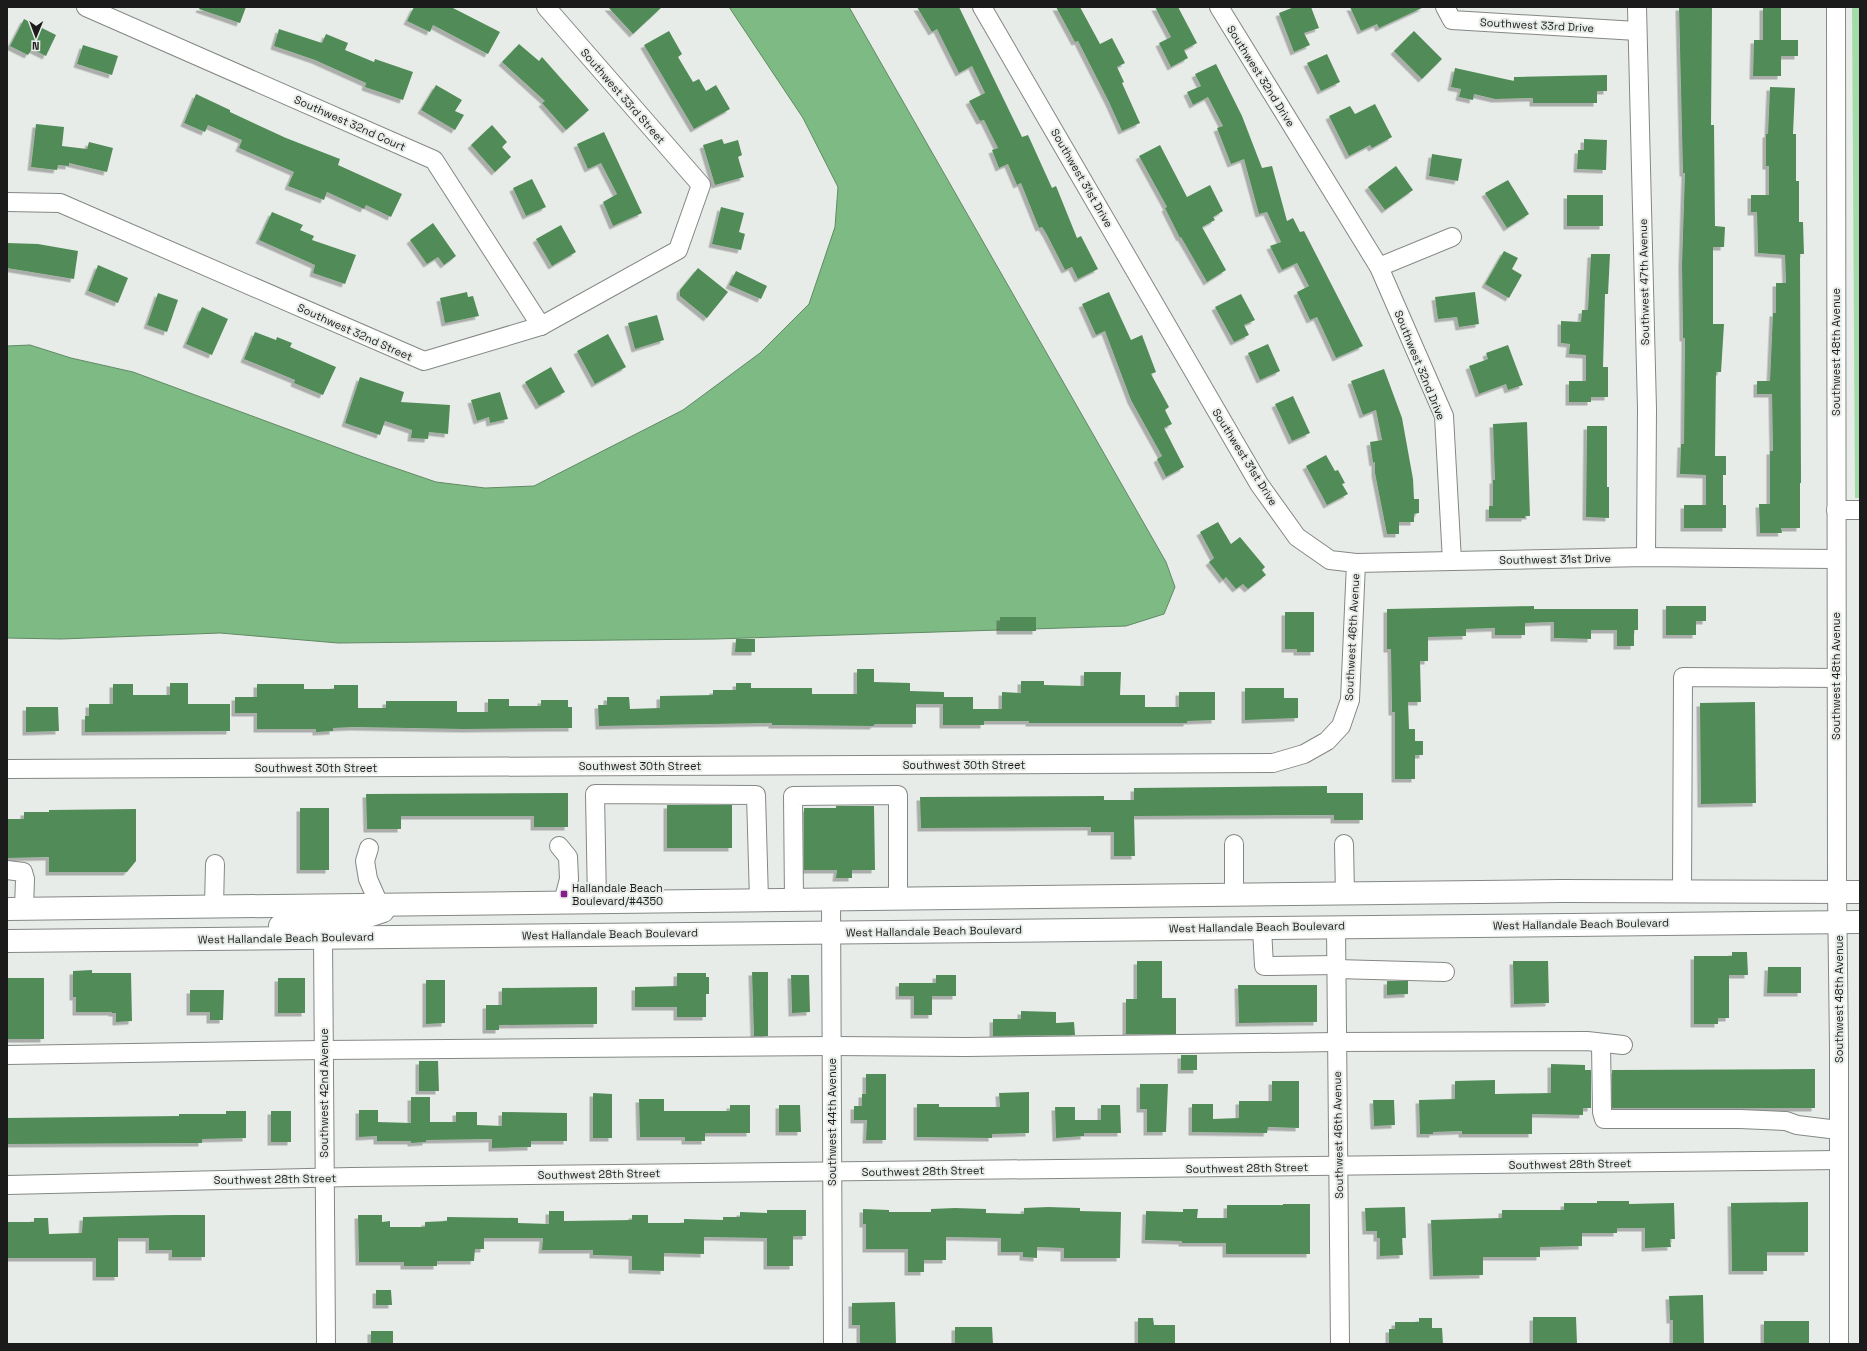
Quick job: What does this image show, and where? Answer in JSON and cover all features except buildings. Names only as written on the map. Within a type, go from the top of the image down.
[{"type":"main road","points":[[1336,927],[1374,908],[1489,907],[1526,892]]},
{"type":"main road","points":[[15,909],[412,903],[1526,892],[1860,892]]},
{"type":"main road","points":[[1170,928],[1196,914],[1305,913],[1338,895]]},
{"type":"main road","points":[[323,938],[338,926],[367,915],[412,903]]},
{"type":"main road","points":[[158,939],[309,923],[348,904]]},
{"type":"main road","name":"West Hallandale Beach Boulevard","points":[[7,941],[1860,922]]},
{"type":"street","name":"Southwest 32nd Court","points":[[86,7],[434,160],[541,326]]},
{"type":"street","name":"Southwest 33rd Street","points":[[546,7],[701,185]]},
{"type":"street","name":"Southwest 31st Drive","points":[[982,7],[1259,484],[1297,537],[1330,560],[1356,563],[1646,558],[1836,559]]},
{"type":"street","name":"Southwest 32nd Drive","points":[[1219,7],[1380,267],[1444,416],[1452,561]]},
{"type":"street","name":"Southwest 33rd Drive","points":[[1445,7],[1452,20],[1637,31]]},
{"type":"street","name":"Southwest 47th Avenue","points":[[1637,7],[1647,409],[1646,558]]},
{"type":"street","name":"Southwest 48th Avenue","points":[[1836,7],[1836,678],[1839,1344]]},
{"type":"street","name":"Southwest 32nd Street","points":[[7,202],[60,203],[424,361],[541,326],[678,250],[701,185]]},
{"type":"street","points":[[1380,267],[1452,237]]},
{"type":"street","points":[[1836,510],[1860,510]]},
{"type":"street","name":"Southwest 46th Avenue","points":[[1273,763],[1304,754],[1327,741],[1341,726],[1350,700],[1356,563]]},
{"type":"street","points":[[1682,892],[1683,677],[1836,678]]},
{"type":"street","name":"Southwest 30th Street","points":[[7,769],[1273,763]]},
{"type":"street","points":[[597,902],[595,794],[756,795],[759,900]]},
{"type":"street","points":[[794,900],[793,796],[898,795],[898,899]]},
{"type":"street","points":[[1234,844],[1234,896]]},
{"type":"street","points":[[1338,895],[1344,844]]},
{"type":"street","points":[[559,846],[568,857],[569,879],[563,902]]},
{"type":"street","points":[[369,848],[365,861],[368,878],[379,904]]},
{"type":"street","points":[[214,906],[215,864]]},
{"type":"street","points":[[7,870],[23,872],[25,880],[15,909]]},
{"type":"street","name":"Southwest 44th Avenue","points":[[831,899],[833,1344]]},
{"type":"street","name":"Southwest 46th Avenue","points":[[1336,927],[1340,1344]]},
{"type":"street","points":[[1262,928],[1264,966],[1336,967],[1445,972]]},
{"type":"street","name":"Southwest 42nd Avenue","points":[[323,938],[326,1344]]},
{"type":"street","points":[[7,1054],[832,1046],[967,1047],[1336,1042],[1587,1041],[1623,1045]]},
{"type":"street","points":[[1601,1043],[1602,1112],[1604,1119],[1740,1119],[1786,1121],[1797,1125],[1838,1130]]},
{"type":"street","name":"Southwest 28th Street","points":[[7,1185],[324,1178],[1838,1160]]},
{"type":"shaded area","points":[[729,7],[849,7],[1166,562],[1175,587],[1164,614],[1126,626],[715,639],[338,643],[220,633],[61,639],[7,638],[7,346],[30,345],[71,358],[133,372],[363,457],[436,482],[485,488],[534,486],[683,410],[760,353],[809,304],[835,227],[838,187],[803,118]]},
{"type":"shaded area","points":[[1852,7],[1860,7],[1860,498],[1855,498]]},
{"type":"place","name":"Hallandale Beach Boulevard/#4350","points":[[564,894]]}]
